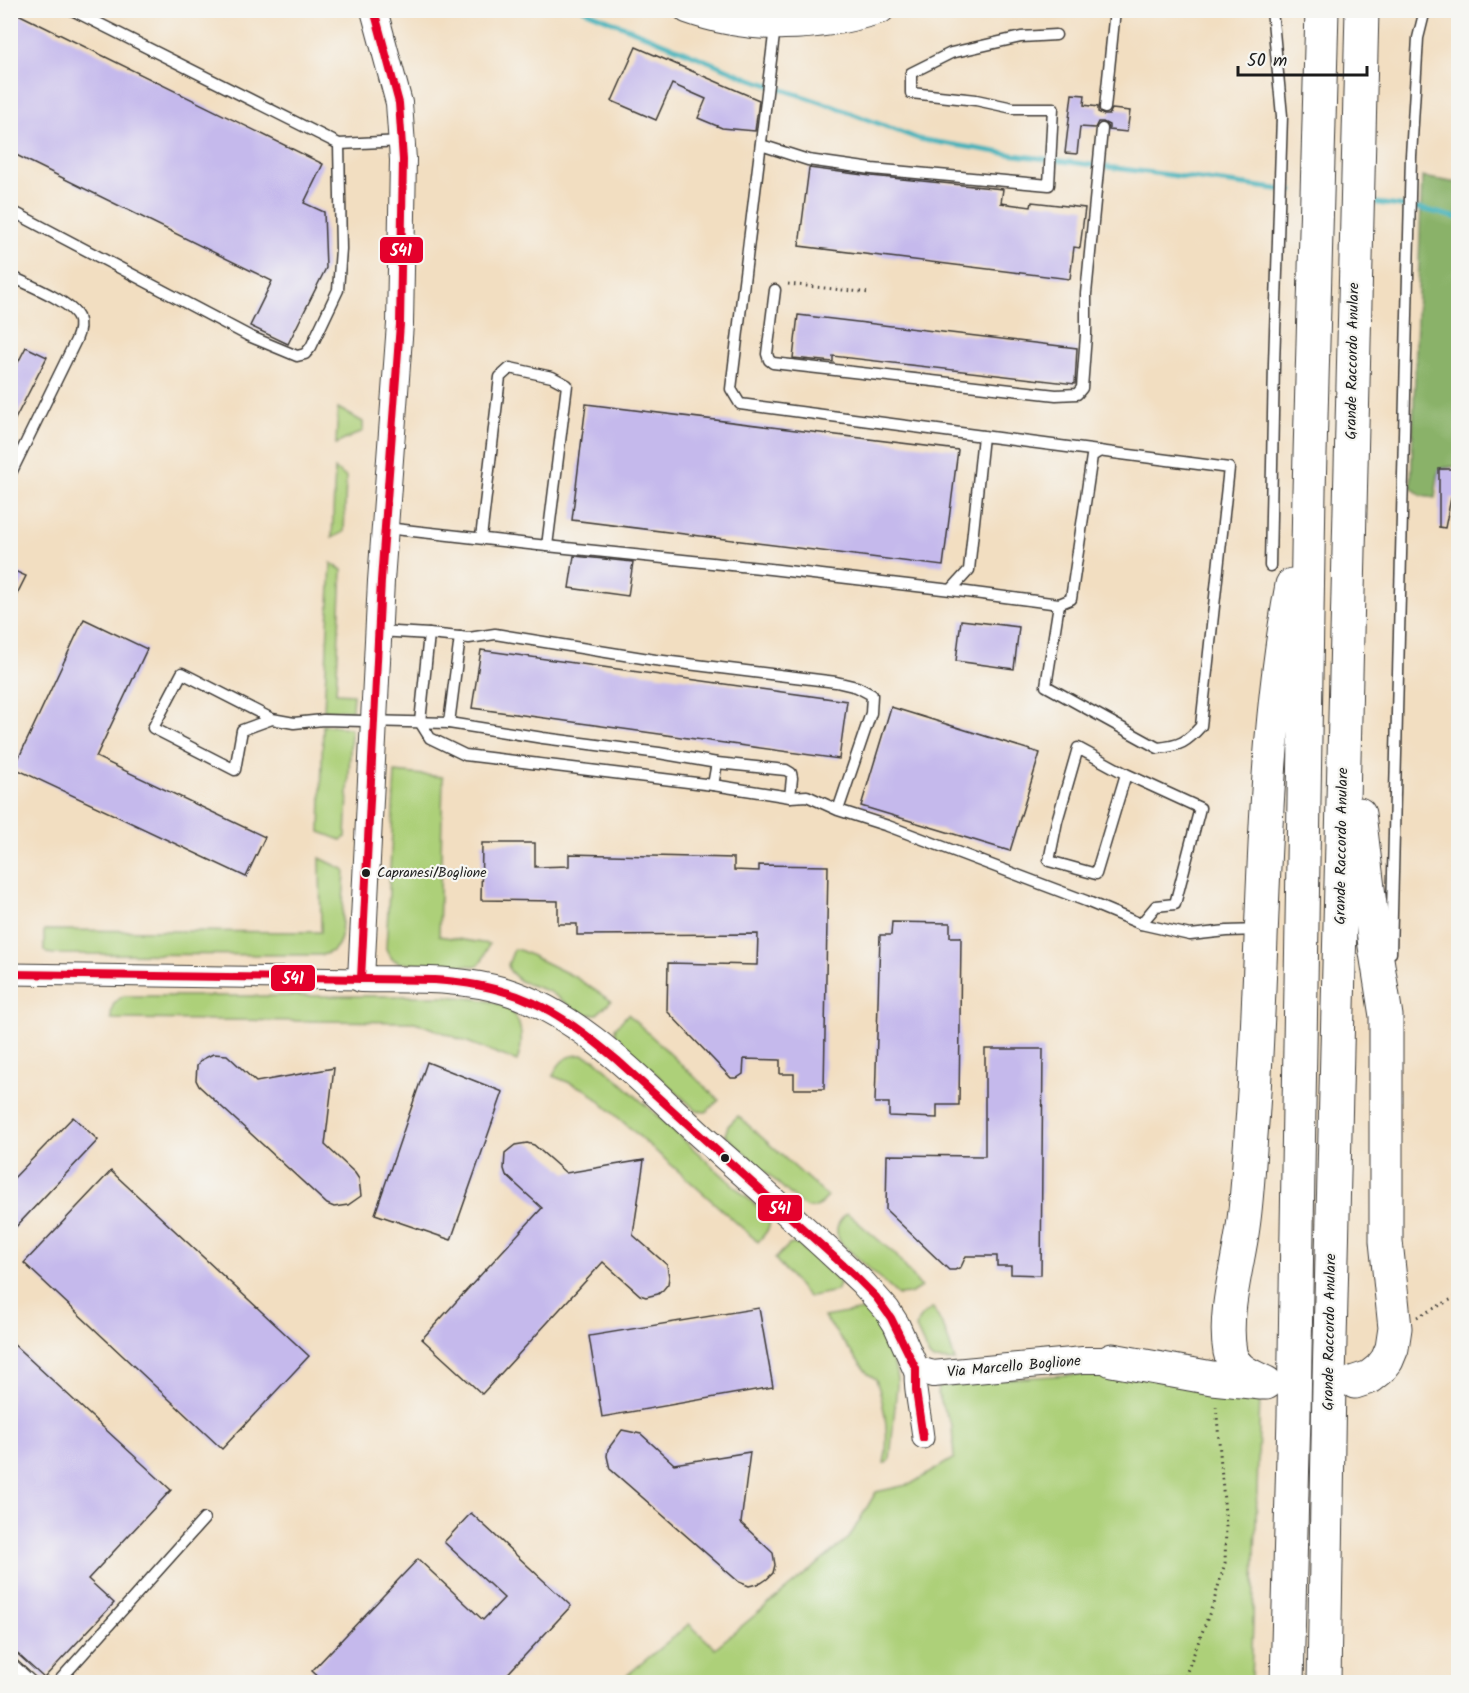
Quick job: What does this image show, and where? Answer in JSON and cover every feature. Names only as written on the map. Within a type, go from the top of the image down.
[{"type":"highway","points":[[1287,1683],[1295,1403],[1309,491],[1322,10]]},
{"type":"highway","name":"Grande Raccordo Anulare","points":[[1324,1683],[1362,10]]},
{"type":"highway","points":[[1112,1360],[1223,1380],[1266,1383],[1239,1369],[1233,1362],[1229,1346],[1230,1311],[1245,1212],[1252,1120],[1268,771],[1274,706],[1282,637],[1309,491]]},
{"type":"highway","points":[[1345,697],[1375,946],[1386,1016],[1386,1242],[1395,1328],[1392,1348],[1387,1360],[1370,1377],[1355,1382]]},
{"type":"highway","points":[[1112,1360],[1170,1364],[1196,1363],[1216,1347],[1230,1311]]},
{"type":"street","points":[[361,979],[379,632],[400,324],[403,141],[396,91],[374,10]]},
{"type":"street","points":[[687,10],[730,23],[775,27],[820,24],[881,10]]},
{"type":"street","points":[[10,974],[442,981],[493,988],[536,1003],[570,1022],[617,1060],[863,1282],[892,1317],[916,1369],[914,1376],[923,1438]]},
{"type":"street","name":"Via Marcello Boglione","points":[[916,1369],[933,1374],[1083,1360],[1112,1360]]},
{"type":"lane","points":[[72,10],[339,144],[403,141]]},
{"type":"lane","points":[[1105,108],[1115,10]]},
{"type":"lane","points":[[1270,566],[1282,116],[1272,10]]},
{"type":"lane","points":[[1390,953],[1409,215],[1418,38],[1425,10]]},
{"type":"lane","points":[[775,27],[731,389],[740,404],[1229,468],[1201,726],[1189,740],[1174,746],[1158,748],[1046,686],[1059,604]]},
{"type":"lane","points":[[761,146],[808,160],[1049,185],[1053,108],[1012,108],[976,100],[911,93],[911,73],[951,53],[1021,37],[1056,35]]},
{"type":"lane","points":[[775,290],[767,354],[769,360],[774,363],[1056,395],[1077,394],[1082,388],[1086,294],[1101,158],[1102,129]]},
{"type":"lane","points":[[10,210],[249,336],[297,356],[305,354],[311,347],[338,290],[341,249],[339,144]]},
{"type":"lane","points":[[10,276],[67,305],[78,317],[80,325],[76,340],[10,475]]},
{"type":"lane","points":[[480,538],[500,377],[510,368],[552,377],[567,385],[547,546]]},
{"type":"lane","points":[[951,590],[969,570],[983,436]]},
{"type":"lane","points":[[386,528],[758,567],[1059,604],[1071,599],[1092,456],[1100,451]]},
{"type":"lane","points":[[379,632],[470,638],[495,634],[655,660],[836,682],[857,687],[872,695],[872,713],[838,810]]},
{"type":"lane","points":[[429,634],[420,722],[430,738],[465,755],[712,785],[790,797],[807,796],[838,810],[899,830],[1141,924],[1190,936],[1227,931],[1261,930]]},
{"type":"lane","points":[[448,723],[460,637]]},
{"type":"lane","points":[[272,719],[242,730],[236,770],[153,728],[182,673],[272,719],[294,723],[316,720],[448,723],[717,763],[786,770],[791,773],[792,778],[790,797]]},
{"type":"lane","points":[[1126,774],[1096,874],[1049,861],[1078,748],[1126,774],[1200,808],[1175,904],[1156,906],[1141,924]]},
{"type":"lane","points":[[712,785],[717,763]]},
{"type":"lane","points":[[58,1683],[204,1519]]},
{"type":"lane","points":[[10,1662],[32,1683]]},
{"type":"path","points":[[744,280],[870,293]]},
{"type":"path","points":[[1395,1328],[1458,1296]]},
{"type":"path","points":[[1183,1683],[1216,1597],[1225,1563],[1226,1526],[1216,1401]]},
{"type":"path","points":[[1458,1418],[1454,1453],[1458,1491]]},
{"type":"green space","points":[[1422,177],[1458,183],[1458,466],[1439,469],[1435,498],[1421,496],[1411,487]]},
{"type":"green space","points":[[338,408],[363,422],[363,431],[336,444]]},
{"type":"green space","points":[[335,469],[346,477],[344,532],[332,538]]},
{"type":"green space","points":[[331,563],[342,570],[336,693],[353,694],[352,710],[324,711]]},
{"type":"green space","points":[[323,725],[351,730],[346,837],[341,840],[320,832]]},
{"type":"green space","points":[[395,772],[443,777],[439,936],[489,944],[478,966],[400,963],[392,959],[386,949]]},
{"type":"green space","points":[[320,858],[345,870],[341,937],[336,947],[326,954],[54,954],[44,950],[44,930],[321,932]]},
{"type":"green space","points":[[514,949],[575,977],[611,1001],[597,1014],[583,1015],[550,992],[520,981],[510,971],[508,965]]},
{"type":"green space","points":[[124,996],[445,996],[477,999],[498,1004],[507,1008],[514,1015],[519,1024],[521,1047],[517,1061],[415,1022],[111,1019],[113,1005]]},
{"type":"green space","points":[[628,1014],[719,1100],[706,1112],[697,1111],[616,1038],[615,1028]]},
{"type":"green space","points":[[584,1055],[596,1060],[765,1214],[769,1225],[758,1242],[587,1090],[553,1076],[558,1066],[568,1057]]},
{"type":"green space","points":[[738,1116],[828,1197],[813,1208],[802,1205],[725,1135],[728,1126]]},
{"type":"green space","points":[[847,1213],[895,1254],[921,1287],[910,1294],[898,1295],[841,1243],[837,1227]]},
{"type":"green space","points":[[793,1244],[799,1245],[837,1279],[839,1284],[836,1291],[808,1297],[775,1259]]},
{"type":"green space","points":[[933,1308],[945,1330],[955,1361],[933,1360],[916,1328],[920,1317]]},
{"type":"green space","points":[[858,1311],[868,1313],[878,1325],[888,1346],[897,1378],[890,1460],[886,1463],[884,1463],[885,1420],[876,1379],[868,1374],[824,1317]]},
{"type":"green space","points":[[1112,1372],[1260,1396],[1251,1682],[619,1682],[689,1624],[715,1648],[849,1538],[876,1492],[911,1484],[954,1458],[952,1426],[940,1402],[937,1387],[990,1380]]},
{"type":"building","points":[[10,10],[323,164],[304,203],[324,212],[326,268],[288,344],[250,326],[272,281],[10,152]]},
{"type":"building","points":[[636,47],[759,100],[755,131],[722,128],[698,118],[706,99],[672,84],[656,120],[612,101]]},
{"type":"building","points":[[1072,94],[1085,95],[1084,105],[1098,107],[1098,112],[1104,115],[1109,115],[1112,109],[1130,111],[1127,132],[1109,130],[1109,125],[1103,122],[1098,122],[1095,128],[1080,127],[1077,154],[1065,153]]},
{"type":"building","points":[[809,168],[1003,189],[1001,203],[1031,207],[1032,202],[1085,208],[1080,248],[1074,247],[1070,279],[799,246]]},
{"type":"building","points":[[798,315],[1077,348],[1075,384],[833,356],[833,362],[793,358]]},
{"type":"building","points":[[26,347],[47,357],[10,429],[10,378]]},
{"type":"building","points":[[586,404],[958,450],[943,566],[572,520]]},
{"type":"building","points":[[1439,469],[1458,469],[1458,498],[1451,498],[1445,528],[1439,527]]},
{"type":"building","points":[[574,556],[633,562],[628,596],[569,588]]},
{"type":"building","points":[[10,569],[26,576],[10,608]]},
{"type":"building","points":[[84,619],[147,649],[96,757],[265,837],[246,877],[14,768]]},
{"type":"building","points":[[961,620],[1019,627],[1014,669],[956,661]]},
{"type":"building","points":[[481,650],[847,701],[839,759],[472,708]]},
{"type":"building","points":[[891,707],[1040,753],[1010,851],[861,806]]},
{"type":"building","points":[[482,843],[535,843],[535,867],[569,866],[569,854],[734,858],[734,870],[759,871],[759,865],[828,866],[824,1089],[794,1089],[794,1074],[780,1074],[780,1060],[744,1059],[743,1074],[737,1078],[731,1078],[667,1011],[668,963],[757,965],[758,934],[577,935],[577,924],[558,924],[558,901],[481,900]]},
{"type":"building","points":[[892,922],[950,923],[950,937],[961,937],[959,1105],[937,1105],[937,1118],[889,1116],[889,1103],[875,1103],[880,935],[891,935]]},
{"type":"building","points":[[985,1049],[1043,1049],[1041,1275],[1011,1274],[1011,1266],[997,1266],[997,1256],[966,1256],[961,1267],[949,1270],[886,1210],[887,1155],[985,1156]]},
{"type":"building","points":[[213,1054],[227,1055],[256,1082],[334,1068],[325,1145],[355,1173],[359,1179],[361,1196],[348,1205],[334,1207],[327,1204],[199,1086],[196,1080],[197,1066],[201,1060]]},
{"type":"building","points":[[427,1062],[503,1092],[451,1240],[375,1214]]},
{"type":"building","points":[[73,1117],[98,1140],[10,1233],[10,1182]]},
{"type":"building","points":[[527,1143],[534,1145],[566,1173],[644,1160],[633,1235],[667,1265],[668,1284],[658,1294],[646,1297],[640,1295],[603,1262],[482,1394],[422,1339],[542,1208],[506,1175],[504,1169],[505,1153],[515,1145]]},
{"type":"building","points":[[111,1171],[309,1356],[222,1449],[24,1263]]},
{"type":"building","points":[[759,1308],[773,1387],[602,1417],[589,1336]]},
{"type":"building","points":[[10,1341],[171,1490],[88,1579],[114,1603],[44,1678],[10,1647]]},
{"type":"building","points":[[622,1430],[641,1434],[674,1464],[750,1452],[741,1523],[773,1553],[775,1565],[773,1573],[761,1583],[749,1586],[739,1582],[610,1469],[608,1449]]},
{"type":"building","points":[[471,1513],[571,1606],[499,1683],[325,1683],[312,1671],[418,1559],[483,1620],[504,1598],[444,1542]]},
{"type":"waterway","points":[[584,10],[751,79],[832,106],[919,139],[1015,155],[1292,191]]},
{"type":"waterway","points":[[1377,203],[1422,209],[1458,218]]},
{"type":"transit line","name":"541","points":[[361,979],[381,581],[400,324],[403,160],[399,103],[374,10]]},
{"type":"transit line","name":"541","points":[[10,974],[434,980],[488,987],[533,1002],[574,1026],[617,1060],[876,1297],[891,1318],[916,1369],[916,1391],[923,1438]]},
{"type":"place","name":"Capranesi/Boglione","points":[[366,873]]}]
